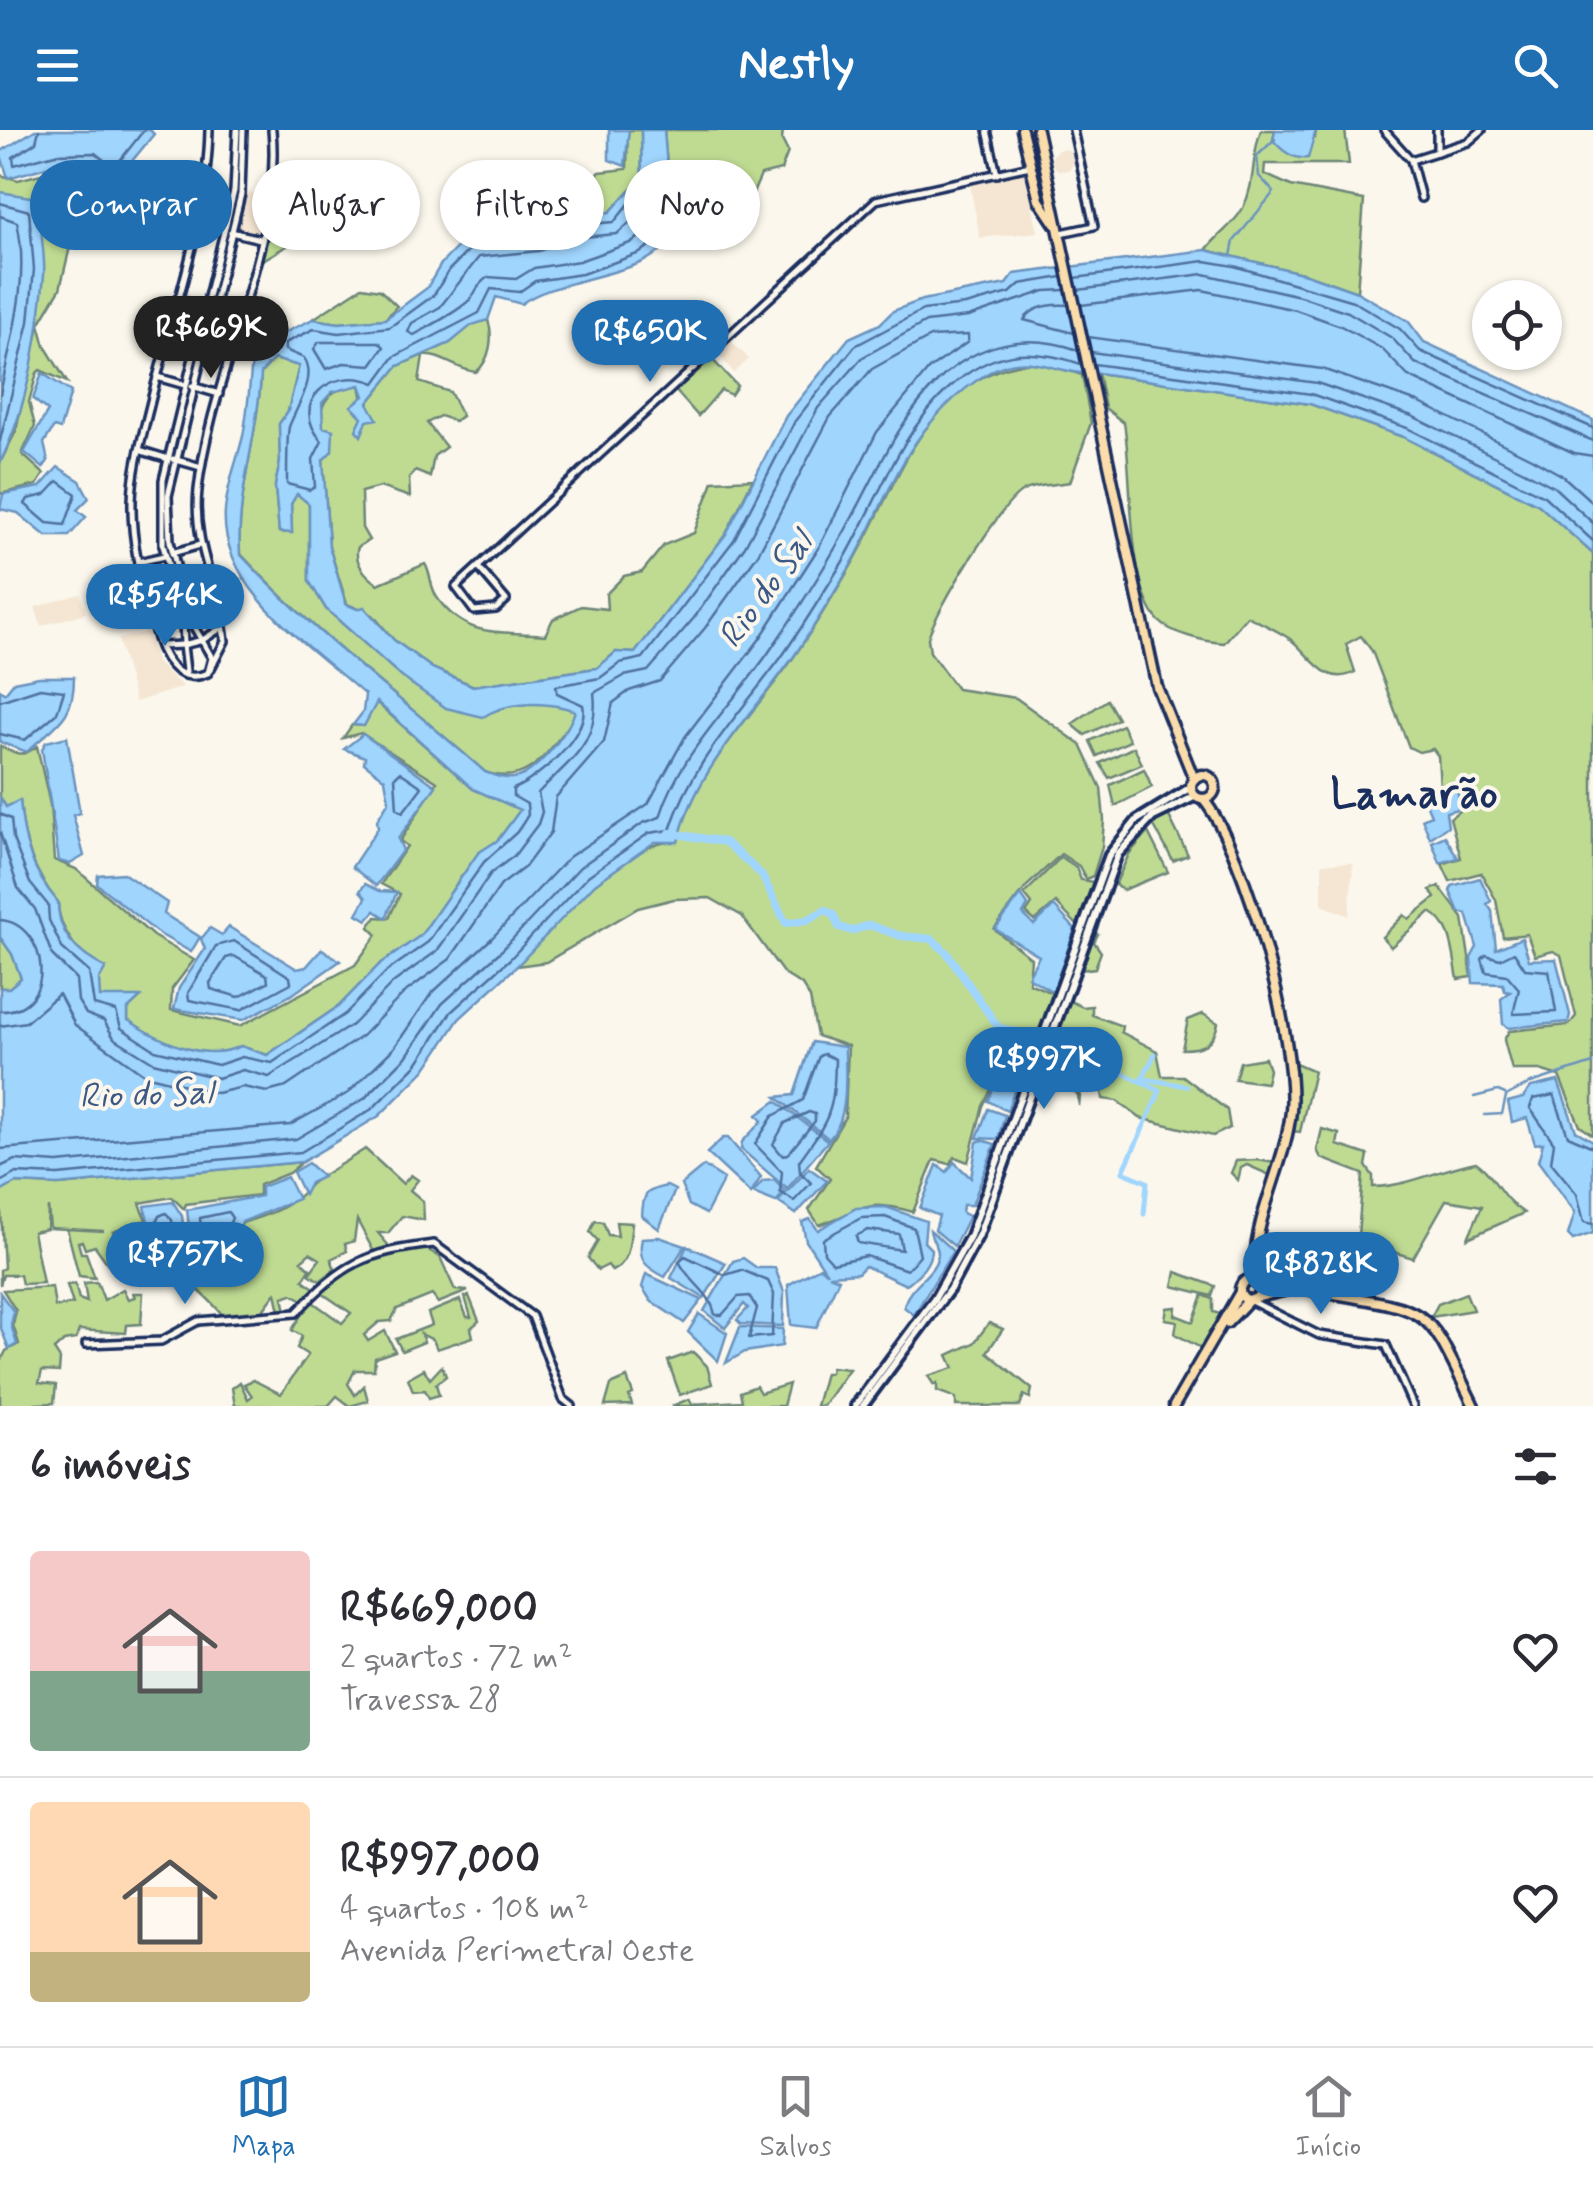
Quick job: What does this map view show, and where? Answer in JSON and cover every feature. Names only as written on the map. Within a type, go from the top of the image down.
[{"type":"main road","points":[[1037,131],[1157,687],[1200,798],[1217,818]]},
{"type":"main road","points":[[1024,132],[1038,200],[1056,229]]},
{"type":"main road","points":[[1038,200],[1046,204],[1052,198]]},
{"type":"main road","points":[[854,1406],[935,1298],[970,1236],[1109,855],[1137,820],[1196,780],[1213,781],[1217,818],[1252,904],[1291,1070],[1290,1122],[1255,1259],[1257,1282],[1253,1298],[1221,1330]]},
{"type":"main road","points":[[863,1406],[950,1289],[978,1235],[1118,854],[1153,816],[1213,794]]},
{"type":"main road","points":[[1174,1406],[1221,1330],[1259,1241]]},
{"type":"main road","points":[[1255,1259],[1276,1283]]},
{"type":"main road","points":[[1244,1281],[1395,1303],[1428,1320],[1446,1346],[1474,1406]]},
{"type":"main road","points":[[1240,1292],[1253,1298],[1302,1289]]},
{"type":"street","points":[[208,160],[209,130]]},
{"type":"street","points":[[232,214],[240,182],[237,130]]},
{"type":"street","points":[[272,130],[273,160]]},
{"type":"street","points":[[988,130],[997,174]]},
{"type":"street","points":[[1056,229],[1094,226],[1074,130]]},
{"type":"street","points":[[1384,130],[1410,160],[1421,198]]},
{"type":"street","points":[[1437,130],[1437,152]]},
{"type":"street","points":[[1410,160],[1471,140],[1482,130]]},
{"type":"street","points":[[478,568],[506,600],[500,607],[474,611],[457,587],[876,200],[1030,166]]},
{"type":"street","points":[[190,250],[139,450],[132,498],[138,562],[158,645],[168,664],[192,676],[208,672],[224,650],[222,626],[200,545],[196,508],[201,467],[257,250]]},
{"type":"street","points":[[192,676],[184,667],[182,620],[161,512],[170,459],[223,250]]},
{"type":"street","points":[[177,300],[240,316]]},
{"type":"street","points":[[157,377],[220,394]]},
{"type":"street","points":[[139,450],[201,467]]},
{"type":"street","points":[[138,562],[200,545]]},
{"type":"street","points":[[168,554],[199,641],[212,658],[208,672]]},
{"type":"street","points":[[158,645],[170,649],[199,641],[216,634],[222,626]]},
{"type":"street","points":[[86,1344],[164,1341],[198,1321],[296,1312],[326,1280],[344,1268],[382,1254],[436,1245],[532,1316],[563,1399],[572,1406]]},
{"type":"street","points":[[1253,1298],[1259,1309],[1320,1336],[1386,1345],[1413,1406]]},
{"type":"shaded area","points":[[1063,149],[1071,152],[1071,168],[1063,171],[1055,168],[1052,160],[1055,152]]},
{"type":"shaded area","points":[[1025,172],[1038,232],[980,238],[970,185]]},
{"type":"shaded area","points":[[245,191],[252,193],[252,233],[236,228]]},
{"type":"shaded area","points":[[731,341],[749,359],[734,373],[718,353]]},
{"type":"shaded area","points":[[80,594],[86,613],[41,626],[35,607]]},
{"type":"shaded area","points":[[147,632],[156,662],[183,687],[135,702],[118,639]]},
{"type":"shaded area","points":[[1322,863],[1353,863],[1349,916],[1322,905]]},
{"type":"green space","points":[[628,130],[641,130],[642,160],[627,160]]},
{"type":"green space","points":[[664,130],[783,130],[782,140],[788,152],[781,170],[760,177],[760,160],[666,160]]},
{"type":"green space","points":[[1261,130],[1275,130],[1273,140],[1315,138],[1316,130],[1345,130],[1349,164],[1265,164],[1264,174],[1291,186],[1364,200],[1357,292],[1306,274],[1206,250],[1243,208]]},
{"type":"green space","points":[[624,169],[624,197],[610,212],[604,213],[604,172]]},
{"type":"green space","points":[[0,175],[18,180],[30,177],[30,250],[70,250],[60,289],[39,324],[45,346],[67,382],[40,370],[37,373],[29,402],[35,426],[22,454],[44,474],[37,485],[0,494],[0,463],[16,431],[39,325],[0,304]]},
{"type":"green space","points":[[261,250],[280,250],[258,263]]},
{"type":"green space","points":[[362,287],[380,290],[397,306],[385,319],[339,323],[313,319]]},
{"type":"green space","points":[[488,320],[490,348],[476,372],[423,356],[419,382],[450,392],[462,416],[455,421],[440,416],[427,423],[446,447],[434,456],[430,477],[415,471],[409,478],[410,497],[380,487],[361,492],[362,528],[369,540],[358,547],[357,558],[365,573],[378,584],[425,564],[438,599],[461,621],[486,630],[545,635],[553,619],[581,606],[607,609],[606,594],[624,576],[642,572],[664,545],[694,533],[713,481],[753,479],[726,534],[635,653],[616,652],[597,668],[474,686],[432,668],[394,640],[373,615],[347,604],[329,546],[320,416],[333,393],[360,385],[367,421],[371,413],[368,403],[398,366],[450,343],[472,324]]},
{"type":"green space","points":[[711,358],[737,386],[731,395],[721,390],[698,416],[675,390]]},
{"type":"green space","points":[[274,359],[299,366],[288,411],[279,424],[280,462],[275,486],[279,532],[292,533],[291,504],[297,493],[309,504],[309,581],[326,609],[403,678],[499,706],[552,702],[576,711],[554,745],[525,771],[500,776],[485,772],[328,639],[240,553],[241,508],[261,373]]},
{"type":"green space","points":[[1039,361],[1082,375],[1091,423],[1070,482],[1028,489],[1013,500],[970,559],[928,638],[930,652],[957,689],[1016,698],[1081,745],[1101,788],[1102,847],[1093,876],[1086,879],[1079,866],[1061,854],[1027,886],[994,929],[1031,958],[1029,983],[1083,1007],[1092,1006],[1092,1015],[1122,1026],[1121,1032],[1157,1051],[1162,1076],[1183,1076],[1227,1110],[1230,1128],[1213,1136],[1140,1118],[1117,1101],[1103,1099],[1101,1082],[1082,1078],[1079,1106],[1078,1095],[1069,1086],[1040,1076],[1001,1070],[983,1106],[968,1162],[955,1157],[950,1164],[934,1160],[913,1212],[874,1206],[819,1225],[809,1210],[830,1179],[816,1166],[845,1117],[848,1046],[817,1036],[810,998],[802,985],[784,974],[742,916],[710,898],[674,899],[638,908],[546,962],[517,966],[611,870],[656,845],[678,841],[686,815],[710,768],[813,628],[861,549],[908,456],[938,413],[966,387],[985,376]]},
{"type":"green space","points":[[1098,373],[1310,404],[1403,437],[1539,505],[1593,554],[1593,1135],[1580,1126],[1559,1076],[1540,1070],[1512,1070],[1504,1040],[1509,1031],[1569,1025],[1576,1016],[1561,955],[1553,951],[1535,956],[1527,934],[1503,937],[1496,900],[1481,873],[1450,881],[1442,864],[1461,858],[1450,818],[1464,807],[1456,784],[1440,787],[1438,756],[1433,749],[1419,752],[1409,747],[1372,651],[1361,636],[1346,644],[1355,672],[1335,676],[1319,667],[1290,639],[1247,616],[1224,643],[1172,630],[1159,621],[1148,605],[1132,527],[1124,423],[1105,408]]},
{"type":"green space","points":[[1107,700],[1118,719],[1085,735],[1072,724]]},
{"type":"green space","points":[[376,702],[473,789],[521,809],[498,840],[461,877],[422,935],[379,965],[339,1006],[267,1055],[241,1046],[212,1052],[183,1048],[128,1021],[128,1009],[140,998],[100,997],[92,972],[64,928],[58,902],[35,867],[26,842],[20,801],[6,807],[0,797],[0,746],[19,754],[37,746],[50,805],[54,860],[76,869],[153,936],[194,960],[172,989],[171,1010],[240,1026],[355,965],[377,935],[369,927],[376,917],[389,918],[400,894],[381,884],[407,846],[400,841],[437,782],[361,733],[343,738],[352,725],[364,726]]},
{"type":"green space","points":[[1122,725],[1130,741],[1097,756],[1090,741]]},
{"type":"green space","points":[[1134,747],[1142,764],[1109,778],[1100,763]]},
{"type":"green space","points":[[1144,769],[1152,787],[1115,806],[1110,785]]},
{"type":"green space","points":[[1167,812],[1188,855],[1173,861],[1152,822]]},
{"type":"green space","points":[[1148,832],[1168,872],[1123,890],[1115,885],[1129,854]]},
{"type":"green space","points":[[1061,857],[1076,867],[1081,880],[1093,882],[1077,925],[1056,903],[1035,921],[1026,913],[1032,904],[1024,894]]},
{"type":"green space","points":[[1439,886],[1463,918],[1472,977],[1458,979],[1448,932],[1430,912],[1391,947],[1382,937],[1404,915],[1409,919],[1435,898],[1430,890]]},
{"type":"green space","points":[[1093,931],[1098,934],[1094,942],[1101,952],[1095,968],[1080,970]]},
{"type":"green space","points":[[0,937],[21,978],[9,988],[0,988]]},
{"type":"green space","points":[[1203,1014],[1218,1023],[1214,1036],[1201,1046],[1182,1049],[1188,1020]]},
{"type":"green space","points":[[1265,1058],[1269,1070],[1266,1083],[1235,1079],[1240,1062]]},
{"type":"green space","points":[[1293,1062],[1314,1071],[1300,1132],[1291,1131]]},
{"type":"green space","points":[[1322,1129],[1339,1134],[1337,1145],[1368,1155],[1366,1166],[1373,1176],[1373,1187],[1400,1184],[1476,1162],[1524,1213],[1468,1238],[1482,1206],[1446,1200],[1413,1258],[1367,1244],[1363,1252],[1357,1248],[1363,1174],[1321,1158],[1317,1150]]},
{"type":"green space","points":[[365,1149],[403,1184],[411,1175],[418,1180],[410,1190],[423,1201],[424,1220],[402,1216],[388,1233],[378,1233],[389,1246],[374,1252],[357,1220],[354,1241],[345,1244],[347,1251],[331,1259],[335,1269],[320,1281],[309,1274],[320,1259],[310,1253],[301,1261],[310,1269],[303,1280],[314,1288],[303,1300],[292,1294],[283,1297],[286,1311],[280,1311],[276,1293],[261,1313],[223,1316],[181,1272],[175,1275],[170,1267],[158,1270],[156,1266],[138,1271],[134,1266],[110,1267],[95,1246],[85,1249],[82,1241],[78,1242],[81,1253],[86,1253],[95,1278],[79,1276],[67,1229],[104,1231],[50,1228],[48,1207],[47,1229],[33,1232],[43,1283],[22,1284],[20,1275],[3,1275],[0,1285],[0,1270],[4,1268],[0,1192],[16,1183],[58,1185],[302,1162],[289,1173],[259,1185],[259,1195],[186,1204],[184,1209],[172,1197],[140,1203],[146,1220],[113,1232],[122,1246],[139,1255],[201,1259],[231,1248],[242,1223],[288,1204]]},
{"type":"green space","points":[[1236,1161],[1275,1163],[1274,1177],[1247,1165],[1241,1168],[1238,1180],[1231,1173]]},
{"type":"green space","points":[[595,1221],[603,1222],[608,1235],[618,1236],[616,1222],[632,1223],[626,1257],[612,1271],[608,1265],[598,1270],[588,1258],[598,1241],[590,1232]]},
{"type":"green space","points":[[425,1248],[440,1257],[455,1290],[468,1291],[438,1303],[432,1295],[397,1309],[391,1321],[379,1322],[364,1335],[368,1341],[385,1331],[395,1351],[375,1358],[374,1370],[355,1370],[348,1384],[355,1395],[364,1386],[368,1401],[350,1406],[337,1396],[328,1406],[235,1406],[232,1388],[240,1382],[248,1399],[252,1396],[244,1384],[253,1380],[281,1394],[308,1355],[297,1348],[302,1336],[292,1330],[310,1300],[342,1323],[351,1313],[319,1291],[330,1281],[368,1261]]},
{"type":"green space","points":[[1176,1272],[1215,1286],[1212,1296],[1173,1286]]},
{"type":"green space","points":[[97,1282],[104,1300],[123,1289],[128,1299],[135,1297],[133,1293],[143,1293],[141,1324],[127,1325],[126,1333],[79,1330],[76,1339],[64,1341],[54,1350],[60,1359],[59,1372],[42,1371],[39,1383],[56,1385],[54,1403],[0,1406],[0,1363],[6,1351],[19,1344],[13,1325],[16,1311],[3,1290],[52,1287],[55,1307],[73,1304],[67,1285],[75,1284],[79,1299],[87,1302],[84,1283]]},
{"type":"green space","points":[[1466,1293],[1473,1310],[1431,1317],[1438,1304]]},
{"type":"green space","points":[[1203,1295],[1213,1299],[1213,1312],[1224,1315],[1205,1350],[1175,1334],[1177,1321],[1165,1319],[1167,1308],[1176,1307],[1175,1315],[1193,1322]]},
{"type":"green space","points":[[469,1296],[479,1321],[471,1328],[473,1337],[437,1349],[433,1340],[421,1334],[424,1342],[402,1351],[396,1339],[432,1325],[428,1313],[460,1300],[467,1317],[471,1317],[465,1297]]},
{"type":"green space","points":[[989,1323],[1003,1329],[987,1352],[1032,1389],[1030,1398],[1024,1395],[1020,1406],[956,1406],[956,1398],[937,1391],[937,1383],[934,1385],[928,1376],[954,1368],[948,1355],[974,1343]]},
{"type":"green space","points":[[693,1352],[707,1366],[712,1384],[680,1395],[668,1361]]},
{"type":"green space","points":[[442,1366],[446,1376],[436,1384],[439,1395],[429,1398],[425,1390],[413,1391],[408,1378],[424,1369],[430,1379]]},
{"type":"green space","points":[[831,1367],[849,1369],[823,1406],[816,1406],[825,1373],[830,1373]]},
{"type":"green space","points":[[627,1378],[632,1405],[605,1406],[611,1385]]},
{"type":"green space","points":[[789,1384],[783,1406],[672,1406],[689,1399],[692,1404],[742,1401],[740,1392],[756,1386],[760,1393]]},
{"type":"water","points":[[35,130],[150,130],[154,134],[133,160],[30,160],[30,172],[8,178],[0,152]]},
{"type":"water","points":[[609,130],[629,130],[624,166],[609,160]]},
{"type":"water","name":"Rio do Sal","points":[[641,130],[664,130],[666,160],[642,160]]},
{"type":"water","points":[[1275,130],[1316,130],[1308,158],[1293,156],[1280,148],[1273,140]]},
{"type":"water","points":[[0,192],[30,197],[30,250],[43,250],[44,275],[25,396],[0,463]]},
{"type":"water","name":"Rio do Sal","points":[[624,197],[624,250],[661,250],[640,263],[546,291],[521,304],[496,297],[488,320],[472,325],[450,343],[398,366],[368,403],[377,419],[367,421],[361,436],[356,430],[362,417],[351,406],[364,396],[360,385],[332,392],[322,403],[323,427],[333,430],[332,451],[323,460],[329,546],[346,604],[357,609],[364,607],[394,640],[432,668],[473,686],[597,668],[616,652],[635,653],[726,534],[786,416],[849,338],[880,324],[893,311],[922,300],[1006,284],[1014,274],[1206,250],[1306,274],[1357,292],[1408,321],[1424,342],[1472,364],[1472,370],[1485,370],[1593,420],[1593,554],[1539,505],[1403,437],[1310,404],[1031,363],[1003,366],[954,398],[917,441],[816,622],[710,770],[678,842],[655,842],[595,884],[517,966],[459,1019],[425,1070],[379,1116],[302,1162],[58,1185],[16,1183],[0,1192],[0,988],[9,988],[21,978],[0,937],[0,797],[6,807],[20,800],[30,854],[41,879],[58,902],[66,934],[79,950],[106,968],[99,980],[100,997],[141,997],[128,1009],[128,1020],[183,1047],[212,1052],[241,1046],[267,1055],[339,1006],[379,965],[421,935],[478,853],[498,840],[520,810],[473,789],[377,702],[364,726],[353,725],[363,712],[365,695],[296,636],[253,591],[237,566],[227,539],[225,511],[245,426],[252,358],[279,335],[313,319],[339,323],[385,319],[427,288],[454,250],[604,250],[604,213],[610,212]],"holes":[[[274,359],[299,366],[288,411],[279,424],[280,462],[275,486],[279,532],[292,533],[291,504],[297,494],[309,504],[309,581],[326,609],[403,678],[446,708],[483,717],[528,704],[575,711],[554,746],[525,774],[510,778],[485,772],[328,639],[240,554],[241,509],[261,373]]]},
{"type":"water","points":[[42,373],[71,392],[60,429],[54,427],[44,443],[48,461],[43,468],[24,452],[48,411],[33,399]]},
{"type":"water","points":[[58,467],[80,481],[89,498],[77,510],[86,517],[69,536],[46,536],[18,513],[0,509],[3,494],[40,487]]},
{"type":"water","points":[[74,677],[73,692],[67,713],[27,752],[0,742],[0,690],[5,693],[14,682]]},
{"type":"water","points":[[363,734],[436,786],[398,839],[403,850],[376,886],[352,867],[378,828],[377,820],[389,801],[385,779],[364,763],[365,757],[344,749]]},
{"type":"water","points":[[67,737],[80,813],[73,815],[84,856],[70,864],[59,861],[42,749],[46,742]]},
{"type":"water","points":[[1456,786],[1461,808],[1446,812],[1448,826],[1430,838],[1422,819],[1431,815],[1422,794]]},
{"type":"water","points":[[1445,836],[1458,858],[1440,863],[1432,842]]},
{"type":"water","points":[[123,873],[167,903],[164,914],[200,937],[191,952],[156,932],[97,884],[98,875]]},
{"type":"water","points":[[1480,878],[1491,901],[1487,904],[1492,911],[1496,949],[1522,938],[1529,960],[1556,959],[1570,1015],[1568,1022],[1509,1028],[1503,1024],[1501,999],[1510,992],[1505,991],[1503,984],[1473,983],[1471,958],[1477,947],[1467,914],[1459,912],[1450,891],[1452,886]]},
{"type":"water","points":[[365,884],[380,891],[397,892],[386,918],[375,911],[367,920],[357,914],[366,898],[360,891]]},
{"type":"water","points":[[1021,895],[1028,905],[1023,914],[1034,925],[1054,906],[1075,929],[1053,992],[1028,977],[1039,956],[995,929]]},
{"type":"water","points":[[229,927],[297,969],[306,967],[322,949],[340,961],[293,994],[243,1020],[174,1009],[179,988],[205,949],[201,939],[210,928],[222,935]]},
{"type":"water","points":[[812,1042],[845,1047],[843,1108],[829,1139],[776,1097],[794,1095]]},
{"type":"water","points":[[999,1075],[1019,1078],[1007,1111],[988,1101]]},
{"type":"water","points":[[1558,1081],[1576,1131],[1593,1141],[1593,1233],[1573,1240],[1568,1235],[1575,1212],[1538,1161],[1543,1143],[1535,1144],[1527,1118],[1512,1122],[1508,1102],[1523,1098],[1531,1087]]},
{"type":"water","points":[[776,1101],[828,1141],[787,1189],[741,1149],[742,1142],[762,1121],[757,1115]]},
{"type":"water","points":[[988,1109],[1005,1115],[998,1139],[977,1138]]},
{"type":"water","points":[[728,1138],[761,1177],[751,1194],[707,1153]]},
{"type":"water","points":[[977,1142],[995,1144],[972,1205],[963,1205],[962,1213],[969,1216],[954,1246],[935,1230],[939,1216],[920,1208],[937,1165],[947,1172],[954,1162],[971,1178]]},
{"type":"water","points":[[308,1163],[323,1177],[310,1183],[304,1195],[293,1172]]},
{"type":"water","points":[[704,1166],[724,1179],[706,1214],[689,1205],[681,1185]]},
{"type":"water","points":[[809,1168],[827,1181],[796,1214],[778,1202]]},
{"type":"water","points":[[287,1177],[298,1199],[242,1222],[231,1246],[201,1258],[192,1254],[187,1210],[261,1196],[261,1187]]},
{"type":"water","points":[[774,1180],[785,1191],[776,1202],[753,1193],[763,1181]]},
{"type":"water","points":[[667,1186],[675,1190],[659,1229],[642,1216],[643,1203],[650,1191]]},
{"type":"water","points":[[173,1202],[182,1216],[187,1256],[148,1254],[125,1241],[119,1232],[148,1222],[145,1206]]},
{"type":"water","points":[[886,1207],[926,1221],[924,1242],[931,1249],[923,1269],[906,1285],[865,1266],[858,1273],[829,1275],[839,1279],[816,1328],[791,1325],[788,1285],[820,1267],[827,1273],[806,1241],[802,1222],[810,1219],[818,1230],[856,1208]]},
{"type":"water","points":[[930,1230],[953,1251],[914,1315],[904,1307],[906,1299],[937,1260]]},
{"type":"water","points":[[659,1237],[685,1246],[665,1277],[648,1266],[641,1252],[642,1238]]},
{"type":"water","points":[[687,1246],[726,1263],[704,1298],[671,1278]]},
{"type":"water","points":[[743,1258],[757,1268],[775,1268],[784,1292],[783,1326],[741,1324],[737,1320],[748,1308],[744,1304],[725,1328],[704,1311],[733,1261]]},
{"type":"water","points":[[646,1274],[702,1300],[684,1323],[651,1301],[642,1287]]},
{"type":"water","points":[[0,1293],[14,1312],[11,1325],[17,1344],[9,1349],[0,1326]]},
{"type":"water","points":[[699,1314],[727,1333],[718,1361],[688,1332]]},
{"type":"water","points":[[740,1327],[783,1329],[782,1346],[745,1352],[726,1363]]},
{"type":"waterway","points":[[1231,256],[1234,241],[1274,192],[1259,176],[1257,156],[1275,139]]},
{"type":"waterway","points":[[670,833],[725,842],[761,874],[786,923],[807,920],[825,910],[833,914],[839,927],[852,931],[869,925],[901,936],[932,939],[947,953],[998,1027],[1035,1037]]},
{"type":"waterway","points":[[1058,1042],[1089,1070],[1101,1071],[1104,1064]]},
{"type":"waterway","points":[[1142,1079],[1155,1054]]},
{"type":"waterway","points":[[1485,1115],[1502,1114],[1506,1096],[1531,1083],[1593,1063]]},
{"type":"waterway","points":[[1104,1064],[1160,1091],[1123,1172],[1147,1182],[1144,1214]]},
{"type":"waterway","points":[[1145,1079],[1187,1086]]},
{"type":"waterway","points":[[1474,1097],[1498,1091],[1505,1094]]},
{"type":"district","name":"Lamarão","points":[[1414,795]]}]
